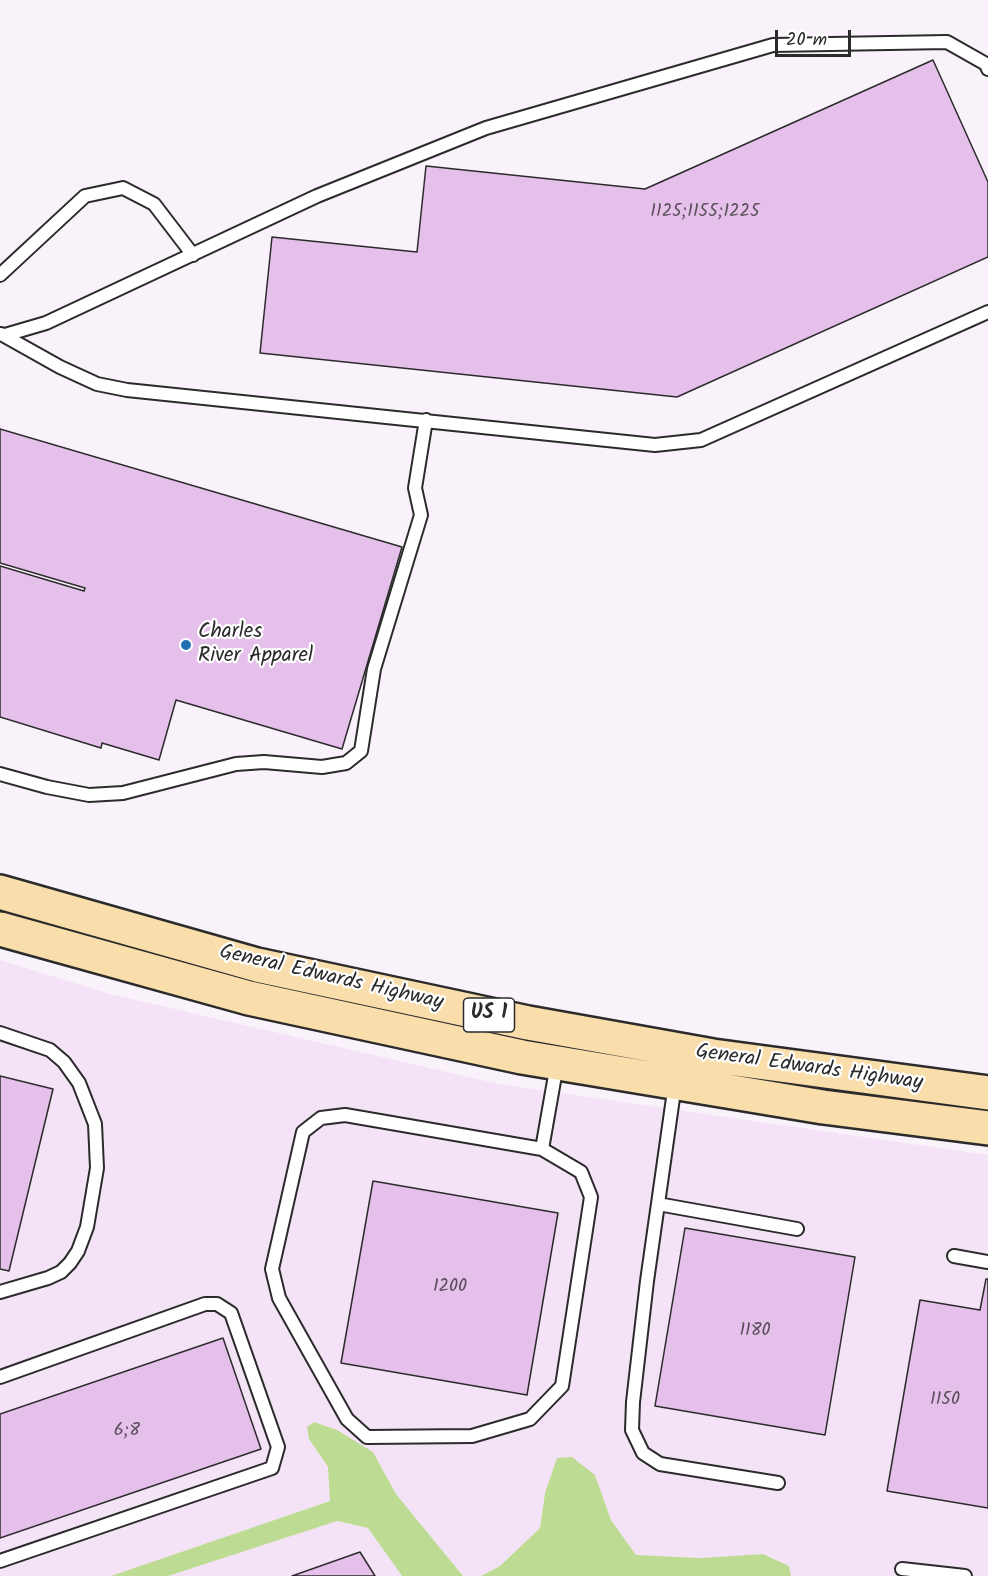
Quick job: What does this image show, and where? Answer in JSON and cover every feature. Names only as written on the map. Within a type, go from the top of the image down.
[{"type":"main road","name":"General Edwards Highway","points":[[0,892],[257,964],[505,1018],[713,1056],[988,1093]]},
{"type":"main road","name":"General Edwards Highway","points":[[0,928],[249,998],[557,1063],[823,1107],[988,1128]]},
{"type":"lane","points":[[3,334],[46,323],[317,196],[486,128],[773,45],[947,42],[986,64],[988,69]]},
{"type":"lane","points":[[0,274],[86,196],[123,188],[154,204],[193,255]]},
{"type":"lane","points":[[3,334],[60,367],[97,384],[127,390],[655,445],[701,440],[988,312]]},
{"type":"lane","points":[[0,774],[47,787],[89,795],[123,793],[236,764],[264,762],[322,767],[346,763],[361,751],[374,669],[421,515],[415,488],[426,420]]},
{"type":"lane","points":[[0,1033],[50,1050],[64,1062],[79,1083],[95,1124],[97,1168],[94,1199],[87,1227],[78,1251],[66,1267],[32,1284],[0,1292]]},
{"type":"lane","points":[[542,1149],[557,1063]]},
{"type":"lane","points":[[675,1083],[633,1402],[632,1430],[643,1453],[660,1464],[778,1483]]},
{"type":"lane","points":[[345,1115],[542,1149],[581,1172],[591,1197],[562,1386],[530,1419],[472,1436],[367,1437],[347,1419],[279,1298],[272,1269],[303,1132],[321,1118],[345,1115]]},
{"type":"lane","points":[[658,1204],[796,1228]]},
{"type":"lane","points":[[954,1256],[988,1262]]},
{"type":"lane","points":[[0,1377],[205,1304],[217,1304],[231,1313],[278,1447],[272,1468],[0,1561]]},
{"type":"lane","points":[[902,1569],[965,1576]]},
{"type":"shaded area","points":[[0,960],[110,994],[499,1084],[988,1155],[988,1576],[791,1576],[789,1566],[763,1554],[701,1558],[636,1555],[611,1520],[595,1475],[545,1493],[540,1528],[500,1566],[481,1576],[463,1576],[396,1494],[373,1452],[309,1439],[328,1467],[330,1501],[111,1576],[0,1576]]},
{"type":"shaded area","points":[[336,1521],[368,1528],[402,1576],[168,1576]]},
{"type":"green space","points":[[314,1422],[337,1430],[373,1452],[396,1494],[463,1576],[402,1576],[368,1528],[337,1521],[168,1576],[111,1576],[330,1501],[328,1467],[309,1439],[307,1427]]},
{"type":"green space","points":[[572,1457],[595,1475],[611,1520],[636,1555],[701,1558],[763,1554],[789,1566],[791,1576],[481,1576],[500,1566],[540,1528],[545,1493],[557,1458]]},
{"type":"building","points":[[933,60],[988,182],[988,257],[677,397],[260,353],[272,237],[417,252],[426,166],[645,189]]},
{"type":"building","name":"Charles River Apparel","points":[[0,429],[402,547],[342,749],[176,700],[159,760],[102,743],[101,748],[0,717],[0,566],[84,591],[85,588],[0,563]]},
{"type":"building","points":[[0,1076],[53,1089],[9,1271],[0,1269]]},
{"type":"building","points":[[373,1181],[558,1213],[527,1395],[341,1363]]},
{"type":"building","points":[[685,1228],[855,1257],[825,1435],[655,1406]]},
{"type":"building","points":[[986,1279],[988,1279],[988,1508],[887,1491],[920,1300],[980,1310]]},
{"type":"building","points":[[223,1338],[261,1449],[0,1538],[0,1414]]},
{"type":"building","points":[[360,1552],[375,1576],[292,1576]]},
{"type":"place","name":"Charles River Apparel","points":[[186,645]]}]
